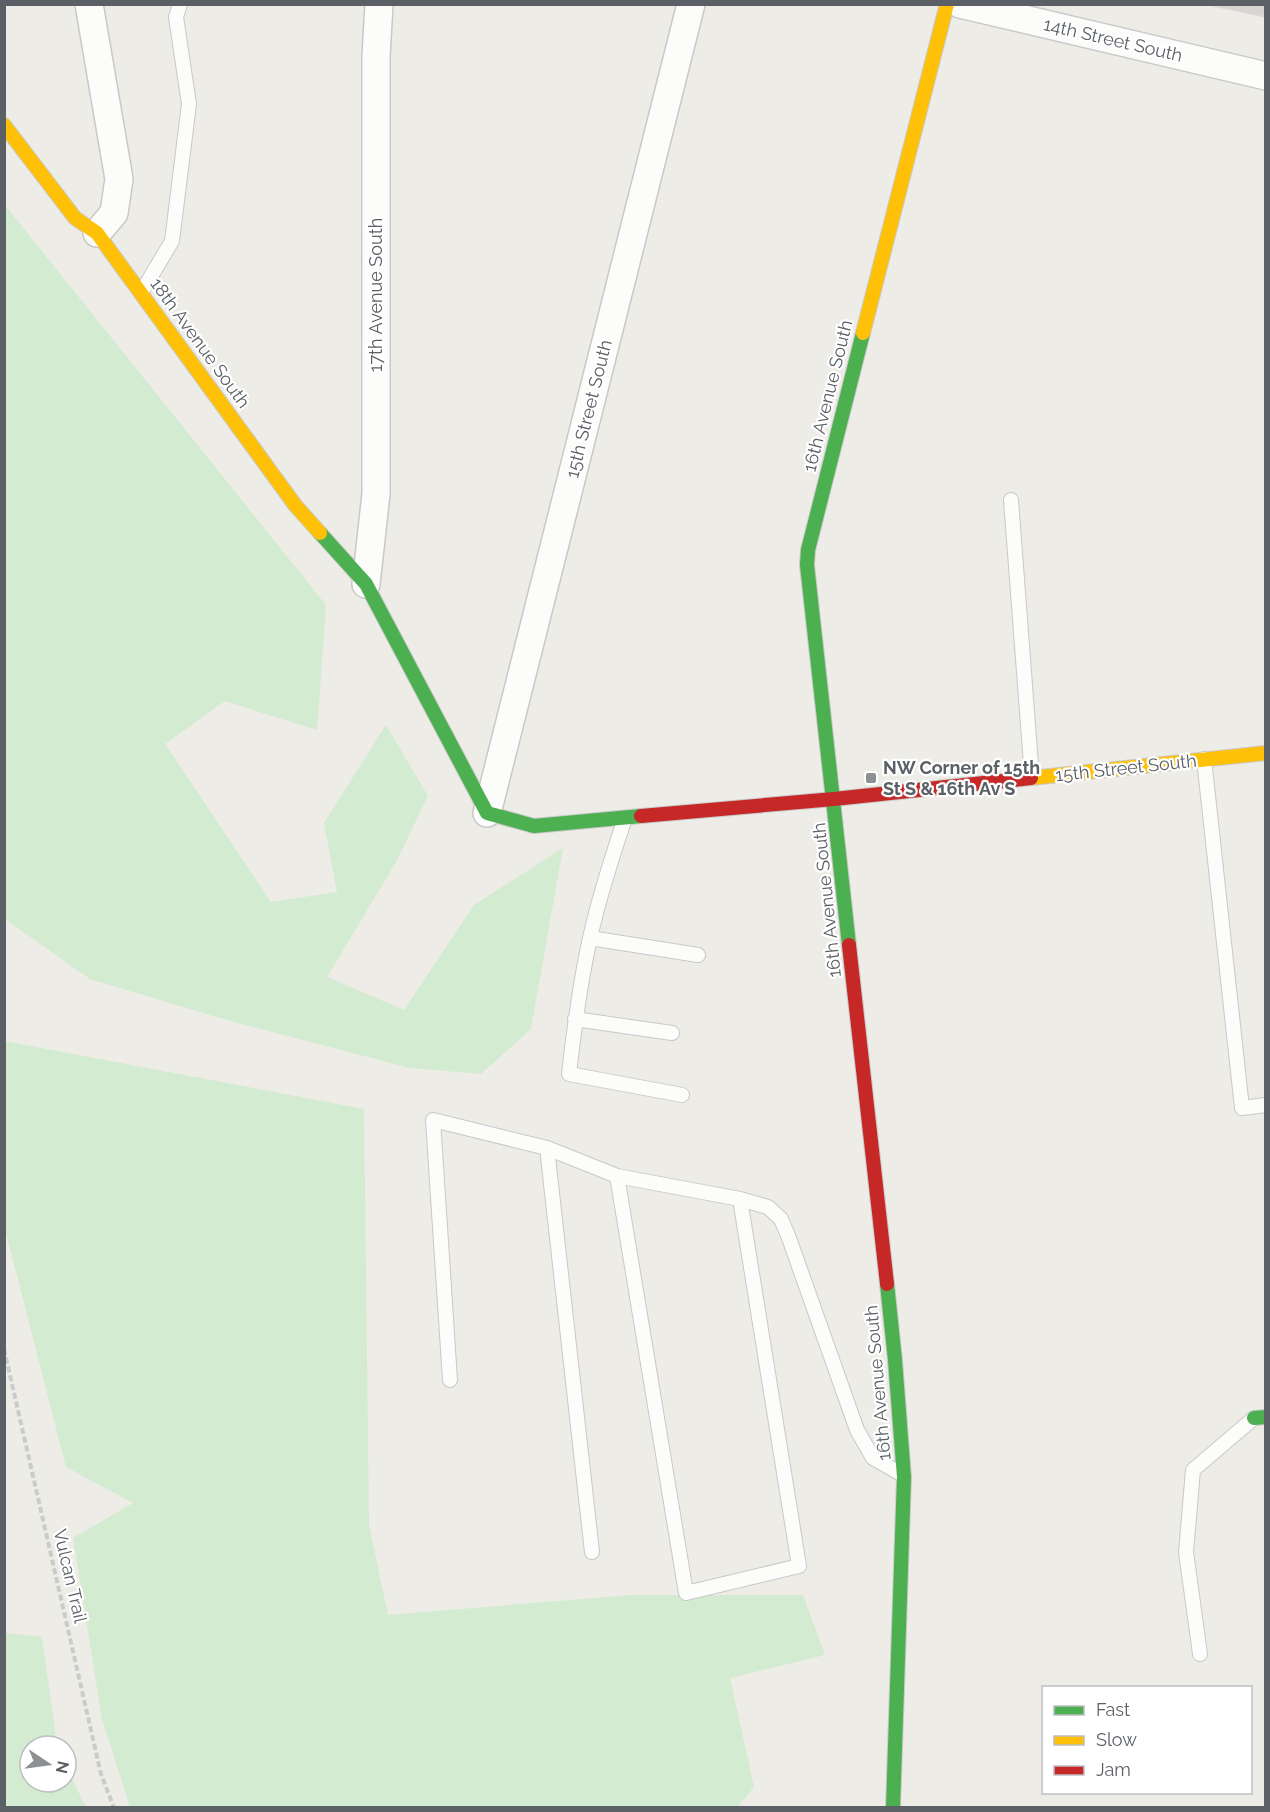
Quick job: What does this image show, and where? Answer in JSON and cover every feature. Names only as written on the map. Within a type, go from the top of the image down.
[{"type":"street","points":[[89,4],[119,179],[114,213],[97,233]]},
{"type":"street","name":"17th Avenue South","points":[[366,584],[376,494],[376,57],[379,4]]},
{"type":"street","name":"15th Street South","points":[[691,4],[487,813],[534,826],[834,799],[1266,753]]},
{"type":"street","name":"16th Avenue South","points":[[893,1808],[904,1477],[895,1360],[807,565],[808,550],[947,4]]},
{"type":"street","name":"14th Street South","points":[[960,4],[1266,76]]},
{"type":"street","name":"18th Avenue South","points":[[4,124],[75,218],[97,233],[295,504],[366,584]]},
{"type":"street","points":[[366,584],[487,813]]},
{"type":"lane","points":[[141,293],[172,241],[189,104],[176,17],[180,4]]},
{"type":"lane","points":[[1011,500],[1032,778]]},
{"type":"lane","points":[[1204,759],[1242,1108],[1266,1105]]},
{"type":"lane","points":[[625,818],[602,890],[590,938],[568,1074],[682,1095]]},
{"type":"lane","points":[[590,938],[698,955]]},
{"type":"lane","points":[[576,1019],[672,1033]]},
{"type":"lane","points":[[450,1380],[433,1120],[547,1148],[616,1176],[740,1199],[768,1208],[781,1219],[857,1430],[873,1458],[904,1477]]},
{"type":"lane","points":[[547,1148],[592,1552]]},
{"type":"lane","points":[[616,1176],[686,1593],[800,1566],[740,1199]]},
{"type":"lane","points":[[1200,1654],[1186,1552],[1193,1470],[1260,1418]]},
{"type":"path","name":"Vulcan Trail","points":[[4,1349],[101,1774],[114,1808]]},
{"type":"green space","points":[[4,204],[326,605],[317,730],[225,701],[165,744],[271,902],[337,892],[324,823],[386,725],[428,796],[396,862],[327,977],[404,1010],[474,905],[563,848],[531,1029],[481,1074],[410,1068],[230,1021],[90,979],[5,919]]},
{"type":"green space","points":[[4,1041],[364,1109],[369,1525],[388,1615],[631,1595],[803,1595],[825,1655],[730,1678],[754,1787],[737,1807],[130,1807],[102,1719],[73,1538],[133,1503],[66,1467],[5,1229]]},
{"type":"green space","points":[[5,1633],[42,1637],[55,1734],[18,1734],[18,1794],[78,1794],[78,1791],[86,1807],[5,1807]]},
{"type":"building","points":[[1213,4],[1266,4],[1266,17],[1213,6]]},
{"type":"traffic: fast","points":[[849,945],[807,565],[808,550],[863,333]]},
{"type":"traffic: fast","points":[[320,533],[366,584],[487,813],[534,826],[641,816]]},
{"type":"traffic: fast","points":[[887,1284],[904,1477],[893,1808]]},
{"type":"traffic: fast","points":[[1254,1418],[1266,1417]]},
{"type":"traffic: slow","points":[[863,333],[947,4]]},
{"type":"traffic: slow","points":[[4,125],[75,218],[97,233],[295,505],[320,533]]},
{"type":"traffic: slow","points":[[1031,778],[1266,753]]},
{"type":"traffic: jam","points":[[641,816],[1031,778]]},
{"type":"traffic: jam","points":[[849,945],[887,1284]]},
{"type":"place","name":"NW Corner of 15th St S & 16th Av S","points":[[871,778]]}]
